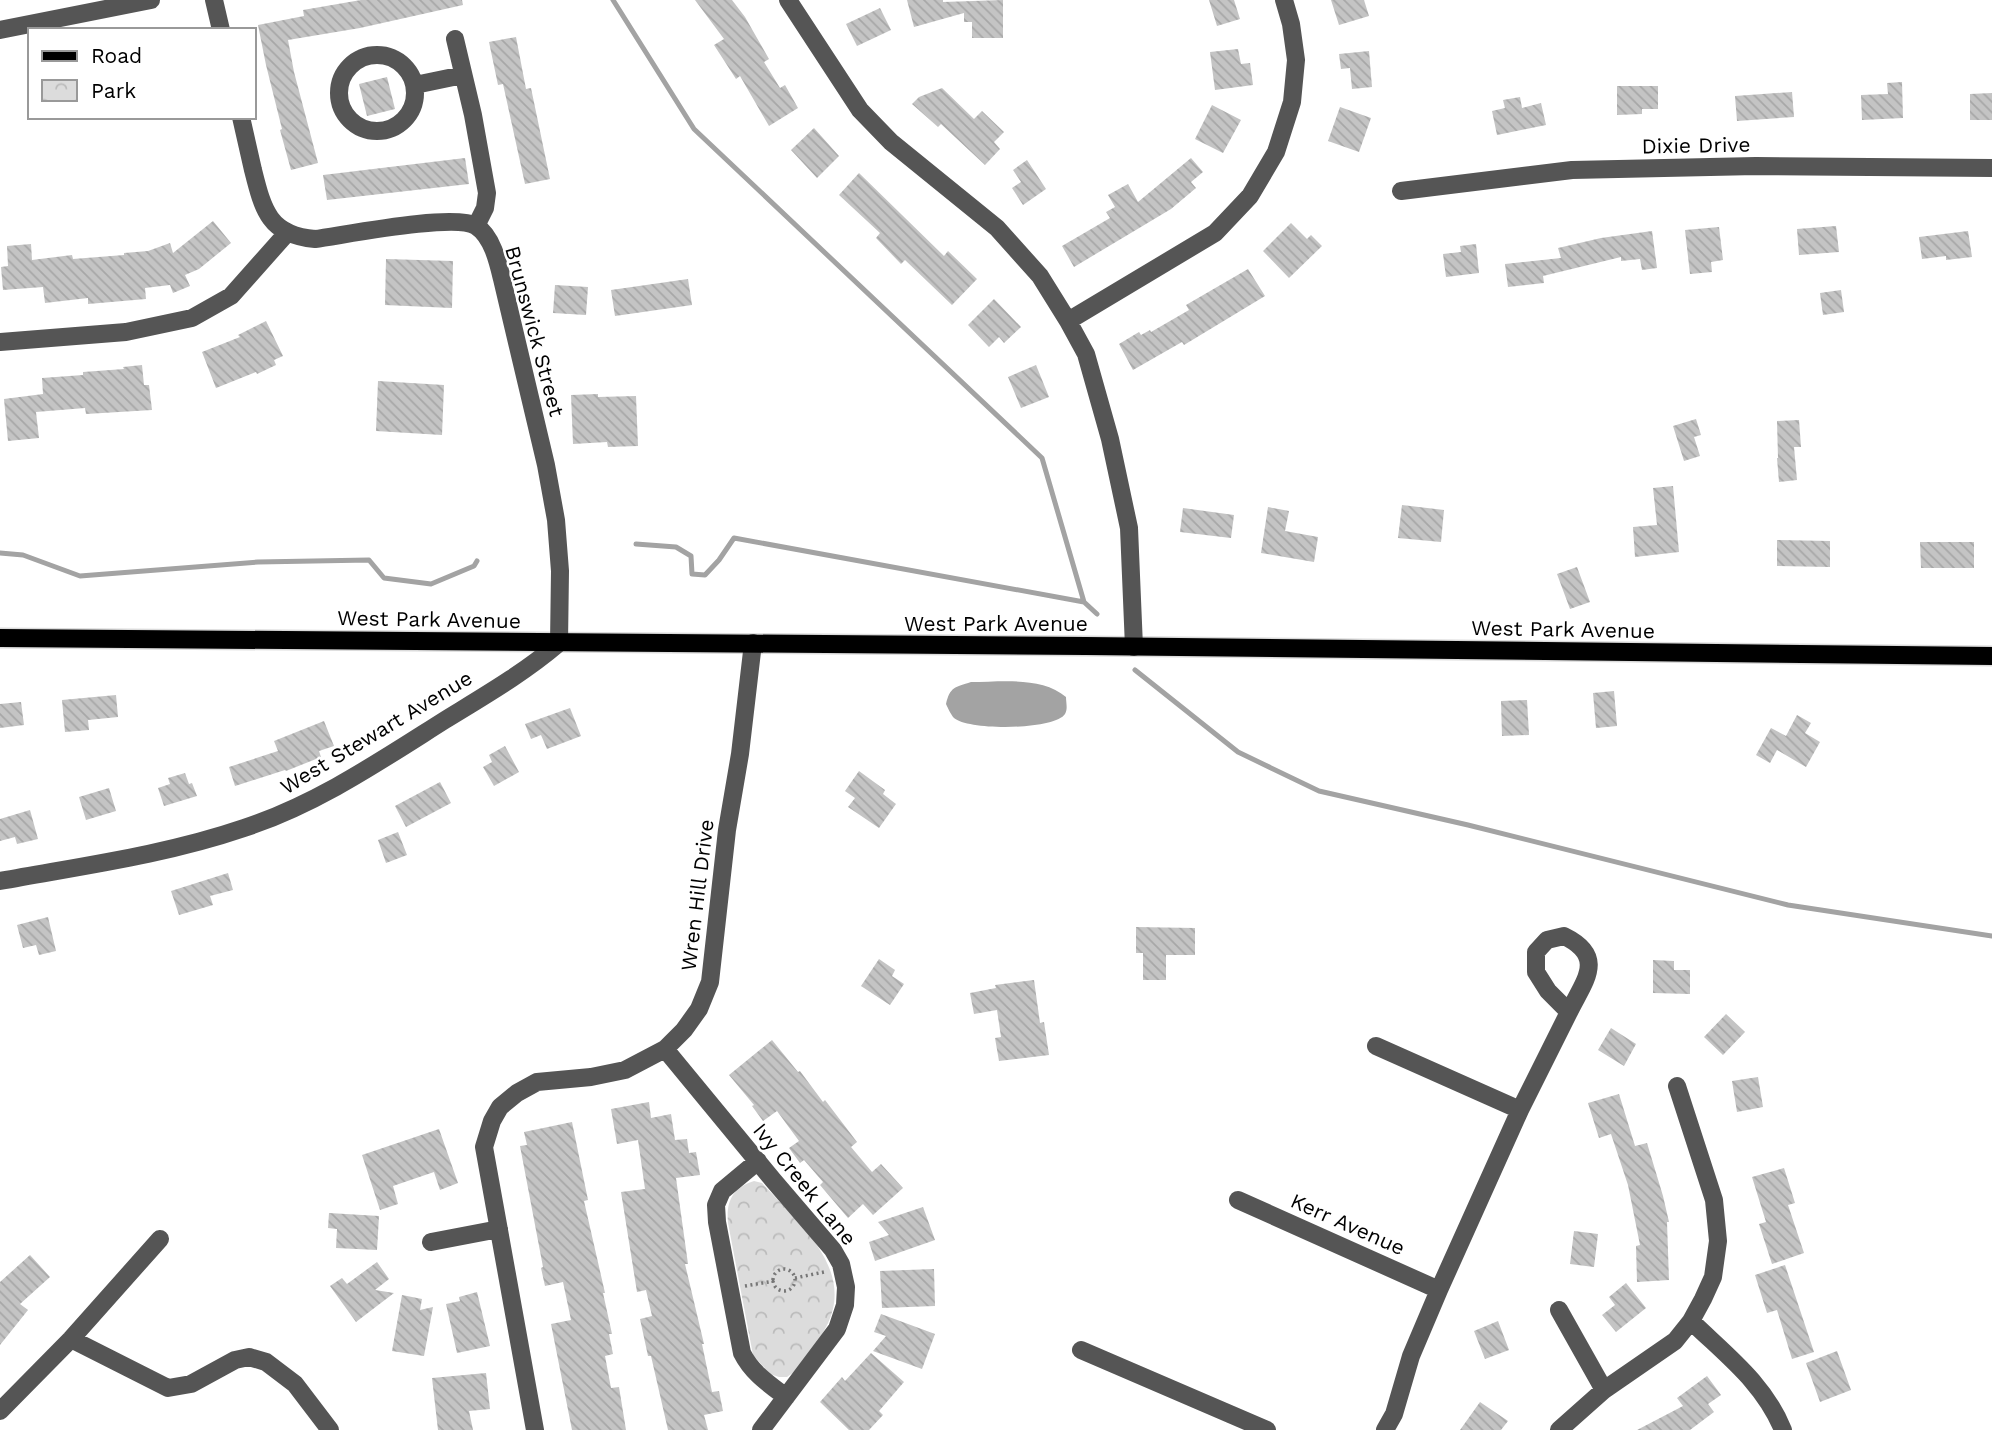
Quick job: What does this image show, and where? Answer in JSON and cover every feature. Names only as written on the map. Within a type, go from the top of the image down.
[{"type":"main road","name":"West Park Avenue","points":[[0,638],[1992,656]]},
{"type":"street","points":[[0,30],[151,0]]},
{"type":"street","points":[[214,0],[221,28]]},
{"type":"street","points":[[1068,321],[1216,233],[1251,196],[1276,152],[1292,102],[1296,60],[1291,24],[1284,0]]},
{"type":"street","points":[[791,1],[860,110],[891,142],[997,228],[1040,276],[1086,354],[1110,439],[1129,528],[1134,647]]},
{"type":"street","points":[[241,119],[259,197],[266,212],[287,233],[298,238],[315,239],[433,222],[456,222],[476,226],[485,208],[487,193],[473,115],[455,40]]},
{"type":"street","points":[[370,55],[393,58],[410,74],[415,85],[413,106],[407,117],[389,129],[377,131],[366,130],[347,117],[339,96],[343,74],[350,65],[370,55]]},
{"type":"street","points":[[415,85],[463,75]]},
{"type":"street","name":"Dixie Drive","points":[[1401,191],[1573,170],[1756,166],[1992,168]]},
{"type":"street","name":"Brunswick Street","points":[[476,226],[489,242],[498,262],[546,465],[556,520],[559,561],[559,643]]},
{"type":"street","points":[[0,342],[127,332],[192,318],[231,296],[287,233]]},
{"type":"street","name":"West Stewart Avenue","points":[[0,881],[190,844],[289,811],[334,789],[431,729],[539,660],[559,643]]},
{"type":"street","name":"Wren Hill Drive","points":[[535,1430],[484,1147],[492,1121],[500,1107],[517,1093],[537,1082],[591,1077],[625,1070],[665,1049],[684,1030],[699,1009],[710,982],[727,830],[740,754],[753,643]]},
{"type":"street","points":[[1385,1430],[1394,1414],[1411,1356],[1439,1290],[1520,1110],[1569,1012]]},
{"type":"street","points":[[1376,1046],[1520,1110]]},
{"type":"street","name":"Ivy Creek Lane","points":[[665,1049],[833,1250],[841,1264],[846,1287],[845,1305],[837,1329],[761,1430]]},
{"type":"street","points":[[1559,1430],[1604,1390],[1675,1341],[1691,1321],[1713,1277],[1718,1241],[1714,1200],[1677,1086]]},
{"type":"street","points":[[758,1161],[722,1191],[716,1205],[717,1222],[742,1353],[747,1364],[786,1397]]},
{"type":"street","name":"Kerr Avenue","points":[[1238,1200],[1439,1290]]},
{"type":"street","points":[[431,1242],[499,1229]]},
{"type":"street","points":[[0,1410],[71,1339],[159,1238]]},
{"type":"street","points":[[1559,1310],[1604,1390]]},
{"type":"street","points":[[1691,1321],[1743,1368],[1768,1400],[1783,1430]]},
{"type":"street","points":[[71,1339],[168,1388],[191,1384],[235,1360],[248,1357],[266,1362],[295,1384],[330,1430]]},
{"type":"street","points":[[1081,1350],[1267,1430]]},
{"type":"path","points":[[782,1269],[792,1271],[795,1278],[792,1288],[785,1291],[778,1288],[774,1281],[776,1272],[782,1269]]},
{"type":"path","points":[[795,1278],[824,1272]]},
{"type":"path","points":[[745,1286],[774,1281]]},
{"type":"green space","points":[[754,1181],[762,1183],[806,1230],[829,1266],[834,1286],[834,1306],[826,1327],[794,1372],[787,1377],[770,1374],[753,1355],[728,1223],[728,1209],[732,1197],[740,1188]]},
{"type":"shaded area","points":[[971,682],[1021,682],[1045,686],[1066,697],[1066,712],[1058,719],[1029,726],[993,727],[963,722],[954,718],[946,704],[954,688]]},
{"type":"building","points":[[361,0],[462,0],[463,5],[360,28],[288,40],[318,163],[291,170],[258,25],[304,16],[303,10]]},
{"type":"building","points":[[695,0],[732,0],[769,59],[764,62],[780,88],[785,85],[798,108],[769,126],[740,76],[736,79],[714,45],[724,39]]},
{"type":"building","points":[[907,0],[1003,0],[1003,38],[972,38],[972,22],[964,22],[964,13],[914,27]]},
{"type":"building","points":[[1209,0],[1234,0],[1240,19],[1217,26]]},
{"type":"building","points":[[1331,0],[1364,0],[1369,16],[1339,25]]},
{"type":"building","points":[[880,8],[891,30],[857,46],[846,24]]},
{"type":"building","points":[[516,37],[526,89],[531,88],[550,179],[525,184],[503,84],[498,85],[489,42]]},
{"type":"building","points":[[1238,49],[1241,64],[1250,63],[1253,85],[1215,90],[1210,52]]},
{"type":"building","points":[[1369,51],[1372,87],[1352,89],[1350,68],[1341,69],[1339,54]]},
{"type":"building","points":[[387,77],[395,109],[367,116],[359,84]]},
{"type":"building","points":[[1902,82],[1903,118],[1862,120],[1861,95],[1888,94],[1887,83]]},
{"type":"building","points":[[1617,86],[1658,86],[1658,109],[1642,109],[1642,114],[1617,115]]},
{"type":"building","points":[[942,88],[974,119],[982,111],[1004,132],[994,142],[1000,149],[985,165],[941,124],[938,127],[912,104],[919,97]]},
{"type":"building","points":[[1792,92],[1794,117],[1737,121],[1735,96]]},
{"type":"building","points":[[1992,93],[1992,120],[1970,120],[1970,94]]},
{"type":"building","points":[[1520,97],[1522,108],[1541,103],[1546,125],[1497,135],[1492,111],[1505,108],[1503,100]]},
{"type":"building","points":[[1212,105],[1241,120],[1223,153],[1195,139]]},
{"type":"building","points":[[1340,107],[1371,118],[1359,152],[1328,141]]},
{"type":"building","points":[[814,128],[839,156],[817,178],[791,150]]},
{"type":"building","points":[[465,158],[469,184],[327,200],[323,175]]},
{"type":"building","points":[[1191,158],[1203,172],[1191,182],[1196,188],[1171,209],[1074,267],[1062,246],[1110,218],[1106,212],[1115,207],[1108,195],[1128,184],[1138,202]]},
{"type":"building","points":[[1027,160],[1046,189],[1023,205],[1012,188],[1021,182],[1013,170]]},
{"type":"building","points":[[859,173],[944,256],[948,251],[977,279],[952,305],[905,260],[901,264],[876,238],[880,233],[839,195]]},
{"type":"building","points":[[213,221],[231,243],[199,269],[185,275],[190,286],[173,293],[170,285],[145,288],[146,299],[88,304],[88,298],[45,303],[43,287],[3,290],[1,267],[8,266],[7,246],[31,244],[32,260],[72,255],[73,259],[124,255],[148,251],[170,243],[173,253]]},
{"type":"building","points":[[1291,223],[1307,239],[1311,235],[1322,246],[1289,278],[1263,251]]},
{"type":"building","points":[[1836,226],[1839,252],[1799,255],[1797,229]]},
{"type":"building","points":[[1719,227],[1723,260],[1711,262],[1712,272],[1690,274],[1685,230]]},
{"type":"building","points":[[1652,231],[1657,268],[1642,270],[1640,259],[1621,261],[1621,257],[1543,276],[1544,283],[1508,287],[1505,264],[1561,258],[1558,248],[1601,238]]},
{"type":"building","points":[[1968,231],[1972,257],[1922,259],[1919,237]]},
{"type":"building","points":[[1476,244],[1479,273],[1446,277],[1443,254],[1461,252],[1460,246]]},
{"type":"building","points":[[386,259],[453,261],[452,308],[385,305]]},
{"type":"building","points":[[1248,269],[1265,296],[1184,345],[1182,342],[1133,370],[1119,344],[1139,332],[1141,335],[1150,330],[1151,332],[1189,310],[1186,305]]},
{"type":"building","points":[[688,279],[692,305],[615,316],[611,290]]},
{"type":"building","points":[[555,285],[588,287],[586,315],[553,313]]},
{"type":"building","points":[[1841,290],[1844,312],[1823,315],[1820,293]]},
{"type":"building","points":[[994,299],[1021,327],[1004,343],[999,337],[989,347],[968,325]]},
{"type":"building","points":[[266,321],[283,356],[274,360],[276,365],[216,388],[202,352],[240,337],[238,335]]},
{"type":"building","points":[[142,365],[144,385],[149,385],[152,410],[86,414],[85,408],[36,412],[39,438],[8,441],[4,399],[43,394],[42,378],[83,375],[83,372]]},
{"type":"building","points":[[1036,365],[1049,397],[1021,408],[1008,377]]},
{"type":"building","points":[[378,381],[444,385],[442,435],[376,431]]},
{"type":"building","points":[[598,394],[598,397],[636,396],[638,446],[608,447],[607,442],[573,444],[571,395]]},
{"type":"building","points":[[1696,419],[1701,435],[1694,437],[1700,456],[1684,461],[1673,426]]},
{"type":"building","points":[[1799,420],[1801,447],[1794,447],[1797,480],[1779,482],[1777,421]]},
{"type":"building","points":[[1673,486],[1679,552],[1635,557],[1633,527],[1657,525],[1653,488]]},
{"type":"building","points":[[1402,505],[1444,510],[1441,542],[1398,538]]},
{"type":"building","points":[[1268,507],[1289,511],[1285,531],[1318,537],[1314,562],[1261,553]]},
{"type":"building","points":[[1183,508],[1234,515],[1231,538],[1180,532]]},
{"type":"building","points":[[1777,540],[1830,541],[1830,567],[1777,566]]},
{"type":"building","points":[[1920,542],[1974,542],[1974,568],[1921,568]]},
{"type":"building","points":[[1577,567],[1590,602],[1570,609],[1557,574]]},
{"type":"building","points":[[1614,691],[1617,726],[1596,728],[1593,693]]},
{"type":"building","points":[[116,695],[118,717],[88,720],[89,730],[65,732],[62,700]]},
{"type":"building","points":[[1527,700],[1529,735],[1502,736],[1501,701]]},
{"type":"building","points":[[21,702],[24,725],[0,728],[0,704]]},
{"type":"building","points":[[570,708],[581,736],[547,749],[541,735],[531,739],[525,724]]},
{"type":"building","points":[[1797,715],[1811,723],[1805,733],[1820,742],[1806,767],[1777,750],[1770,763],[1756,755],[1771,728],[1786,736]]},
{"type":"building","points":[[324,721],[334,746],[319,751],[321,757],[235,786],[229,767],[278,751],[274,741]]},
{"type":"building","points":[[505,746],[519,772],[494,786],[483,767],[492,762],[489,755]]},
{"type":"building","points":[[859,771],[885,790],[883,794],[896,804],[879,828],[848,807],[855,798],[845,791]]},
{"type":"building","points":[[185,773],[197,796],[164,806],[158,788],[170,784],[168,778]]},
{"type":"building","points":[[440,782],[451,803],[406,827],[395,806]]},
{"type":"building","points":[[109,788],[116,811],[86,820],[79,797]]},
{"type":"building","points":[[30,810],[38,839],[17,844],[15,837],[0,841],[0,819]]},
{"type":"building","points":[[398,832],[407,855],[386,863],[378,840]]},
{"type":"building","points":[[228,873],[233,890],[210,896],[213,905],[179,915],[171,891]]},
{"type":"building","points":[[48,917],[56,951],[39,955],[36,945],[23,948],[17,925]]},
{"type":"building","points":[[1136,927],[1195,928],[1195,955],[1166,955],[1166,980],[1143,980],[1143,953],[1136,953]]},
{"type":"building","points":[[879,959],[895,970],[892,976],[904,984],[890,1005],[861,986]]},
{"type":"building","points":[[1653,960],[1674,961],[1674,970],[1690,970],[1690,994],[1653,993]]},
{"type":"building","points":[[1034,980],[1040,1023],[1044,1022],[1049,1055],[999,1061],[995,1038],[1001,1037],[997,1010],[974,1014],[970,993],[996,988],[995,985]]},
{"type":"building","points":[[1726,1014],[1745,1032],[1723,1055],[1704,1037]]},
{"type":"building","points":[[1611,1028],[1636,1044],[1624,1066],[1598,1050]]},
{"type":"building","points":[[772,1040],[823,1102],[825,1100],[857,1142],[851,1147],[872,1172],[881,1164],[903,1188],[873,1215],[863,1204],[848,1218],[820,1185],[823,1182],[804,1160],[800,1163],[789,1148],[799,1141],[777,1111],[763,1121],[752,1106],[754,1105],[729,1075]]},
{"type":"building","points":[[1758,1077],[1763,1107],[1737,1112],[1732,1081]]},
{"type":"building","points":[[1619,1094],[1635,1146],[1647,1143],[1663,1196],[1669,1222],[1669,1280],[1637,1282],[1636,1246],[1640,1245],[1628,1185],[1611,1134],[1599,1138],[1588,1103]]},
{"type":"building","points":[[649,1102],[651,1118],[671,1114],[675,1140],[687,1139],[689,1153],[696,1152],[700,1175],[676,1178],[688,1264],[685,1264],[712,1392],[719,1391],[723,1411],[704,1415],[708,1430],[668,1430],[640,1319],[652,1316],[646,1290],[637,1292],[621,1192],[645,1189],[638,1140],[617,1144],[611,1109]]},
{"type":"building","points":[[572,1122],[588,1200],[584,1201],[612,1334],[609,1334],[613,1354],[605,1356],[611,1388],[619,1387],[626,1430],[572,1430],[551,1324],[571,1320],[563,1282],[545,1286],[541,1268],[543,1267],[520,1146],[527,1145],[524,1132]]},
{"type":"building","points":[[439,1129],[458,1183],[440,1190],[434,1172],[393,1186],[398,1204],[380,1210],[362,1155]]},
{"type":"building","points":[[1784,1168],[1795,1203],[1788,1205],[1804,1253],[1772,1264],[1759,1224],[1766,1222],[1752,1177]]},
{"type":"building","points":[[923,1207],[935,1240],[875,1261],[869,1242],[889,1235],[878,1222]]},
{"type":"building","points":[[329,1213],[379,1216],[377,1250],[336,1248],[337,1229],[328,1228]]},
{"type":"building","points":[[1574,1231],[1598,1234],[1594,1267],[1570,1264]]},
{"type":"building","points":[[30,1255],[50,1277],[20,1304],[28,1310],[0,1345],[0,1282]]},
{"type":"building","points":[[377,1262],[389,1279],[375,1290],[394,1293],[356,1322],[330,1286],[342,1278],[347,1284]]},
{"type":"building","points":[[1785,1265],[1814,1352],[1792,1359],[1777,1310],[1767,1313],[1755,1275]]},
{"type":"building","points":[[934,1269],[935,1306],[882,1308],[880,1271]]},
{"type":"building","points":[[1626,1283],[1646,1308],[1616,1332],[1602,1315],[1615,1305],[1609,1297]]},
{"type":"building","points":[[477,1292],[490,1346],[457,1353],[446,1304],[460,1301],[459,1297]]},
{"type":"building","points":[[402,1295],[422,1299],[420,1310],[433,1307],[424,1356],[392,1351]]},
{"type":"building","points":[[881,1314],[935,1334],[922,1369],[873,1351],[886,1336],[874,1332]]},
{"type":"building","points":[[1498,1321],[1509,1350],[1485,1359],[1474,1331]]},
{"type":"building","points":[[1837,1351],[1851,1390],[1820,1402],[1806,1363]]},
{"type":"building","points":[[871,1353],[904,1382],[879,1411],[883,1415],[869,1430],[849,1430],[820,1402],[842,1377],[845,1381]]},
{"type":"building","points":[[486,1373],[490,1409],[469,1411],[473,1430],[438,1430],[432,1378]]},
{"type":"building","points":[[1707,1376],[1721,1395],[1708,1404],[1714,1412],[1690,1430],[1637,1430],[1683,1406],[1677,1398]]},
{"type":"building","points":[[1480,1402],[1508,1421],[1501,1430],[1460,1430]]},
{"type":"waterway","points":[[613,0],[694,129],[1042,458],[1084,602],[1097,614]]},
{"type":"waterway","points":[[636,544],[676,547],[691,556],[692,574],[705,575],[734,538],[1084,602]]},
{"type":"waterway","points":[[0,553],[23,555],[80,576],[258,562],[369,560],[384,578],[431,584],[474,566],[477,561]]},
{"type":"waterway","points":[[1135,670],[1238,752],[1319,791],[1468,825],[1788,905],[1992,936]]}]
